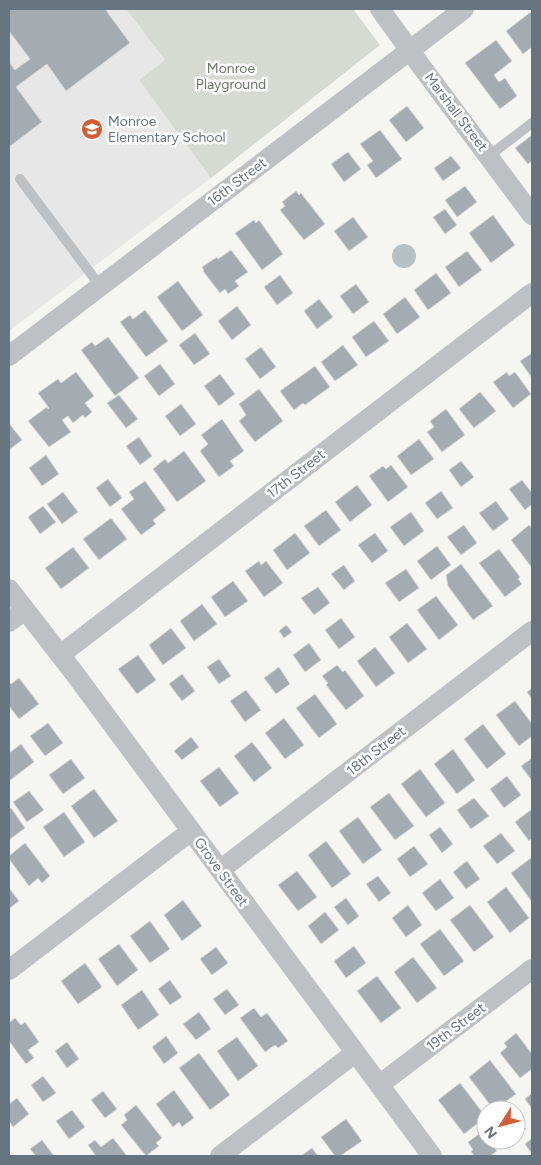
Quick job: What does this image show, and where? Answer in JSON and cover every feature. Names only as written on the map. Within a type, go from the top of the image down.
[{"type":"street","name":"Marshall Street","points":[[380,9],[532,216]]},
{"type":"street","name":"16th Street","points":[[9,356],[464,9]]},
{"type":"street","name":"17th Street","points":[[60,655],[532,293]]},
{"type":"street","name":"Grove Street","points":[[9,589],[432,1156]]},
{"type":"street","points":[[9,622],[25,610]]},
{"type":"street","name":"18th Street","points":[[220,870],[532,631]]},
{"type":"street","points":[[9,970],[191,831]]},
{"type":"street","name":"19th Street","points":[[379,1085],[532,969]]},
{"type":"street","points":[[220,1156],[355,1053]]},
{"type":"lane","points":[[489,156],[532,123]]},
{"type":"lane","points":[[20,178],[100,286]]},
{"type":"shaded area","name":"Monroe Elementary School","points":[[9,9],[126,9],[165,60],[139,80],[211,178],[9,331]]},
{"type":"shaded area","points":[[404,244],[412,248],[416,256],[412,264],[404,268],[396,264],[392,256],[396,248]]},
{"type":"green space","name":"Monroe Playground","points":[[126,9],[353,9],[380,45],[211,178],[139,80],[165,60]]},
{"type":"building","points":[[9,9],[105,9],[130,43],[66,91],[47,64],[16,87],[42,122],[9,147],[9,62],[15,70],[30,59],[9,31]]},
{"type":"building","points":[[532,11],[532,47],[523,54],[506,31]]},
{"type":"building","points":[[496,40],[512,61],[494,75],[499,82],[505,78],[517,96],[500,109],[465,63]]},
{"type":"building","points":[[407,106],[424,128],[406,142],[389,120]]},
{"type":"building","points":[[380,130],[402,159],[376,178],[367,165],[373,161],[360,144]]},
{"type":"building","points":[[532,135],[532,161],[528,164],[515,148]]},
{"type":"building","points":[[348,152],[361,169],[344,182],[331,164]]},
{"type":"building","points":[[451,156],[461,168],[443,181],[434,168]]},
{"type":"building","points":[[465,186],[477,202],[457,217],[445,200]]},
{"type":"building","points":[[296,191],[299,195],[301,193],[325,224],[304,240],[280,210],[285,206],[282,202]]},
{"type":"building","points":[[445,209],[457,225],[445,234],[433,217]]},
{"type":"building","points":[[493,215],[515,245],[491,263],[469,233]]},
{"type":"building","points":[[353,217],[368,237],[349,251],[334,231]]},
{"type":"building","points":[[254,220],[256,223],[259,220],[283,254],[262,270],[235,233]]},
{"type":"building","points":[[231,250],[248,272],[235,281],[239,286],[228,294],[225,289],[220,293],[202,267]]},
{"type":"building","points":[[467,251],[482,270],[459,287],[445,267]]},
{"type":"building","points":[[436,273],[451,293],[428,310],[414,290]]},
{"type":"building","points":[[280,275],[293,293],[277,305],[264,287]]},
{"type":"building","points":[[178,281],[203,315],[182,331],[157,297]]},
{"type":"building","points":[[356,284],[369,302],[353,314],[340,296]]},
{"type":"building","points":[[405,297],[420,317],[397,334],[383,314]]},
{"type":"building","points":[[319,299],[333,317],[317,329],[304,311]]},
{"type":"building","points":[[237,306],[251,325],[232,340],[218,321]]},
{"type":"building","points":[[145,310],[168,341],[146,357],[120,322],[130,315],[133,319]]},
{"type":"building","points":[[374,321],[389,341],[366,357],[352,337]]},
{"type":"building","points":[[195,333],[210,354],[194,365],[179,345]]},
{"type":"building","points":[[108,337],[139,378],[115,396],[81,350],[92,342],[95,346]]},
{"type":"building","points":[[343,345],[358,365],[335,381],[321,362]]},
{"type":"building","points":[[261,347],[276,367],[260,379],[245,359]]},
{"type":"building","points":[[532,353],[532,378],[520,361]]},
{"type":"building","points":[[160,364],[175,384],[159,396],[144,376]]},
{"type":"building","points":[[315,366],[330,387],[305,405],[303,403],[294,410],[280,391]]},
{"type":"building","points":[[76,372],[94,396],[85,403],[92,412],[85,418],[83,415],[73,423],[68,416],[62,420],[71,432],[49,447],[28,421],[47,407],[49,408],[38,393],[58,379],[61,383]]},
{"type":"building","points":[[507,372],[509,376],[515,372],[531,394],[513,408],[493,382]]},
{"type":"building","points":[[220,374],[235,394],[219,406],[204,386]]},
{"type":"building","points":[[259,389],[283,421],[255,442],[239,421],[246,415],[239,404]]},
{"type":"building","points":[[480,392],[496,411],[474,428],[459,409]]},
{"type":"building","points":[[119,395],[138,419],[126,428],[107,403]]},
{"type":"building","points":[[181,404],[196,424],[180,436],[165,416]]},
{"type":"building","points":[[446,409],[465,435],[442,452],[427,432],[434,427],[430,421]]},
{"type":"building","points":[[222,419],[244,451],[230,461],[234,466],[219,477],[200,451],[208,444],[201,435]]},
{"type":"building","points":[[9,423],[22,440],[9,450]]},
{"type":"building","points":[[139,437],[152,456],[140,465],[126,446]]},
{"type":"building","points":[[419,439],[434,459],[411,475],[397,456]]},
{"type":"building","points":[[184,451],[206,481],[177,502],[153,469],[165,459],[168,463]]},
{"type":"building","points":[[46,455],[59,474],[42,486],[29,468]]},
{"type":"building","points":[[461,461],[474,477],[461,487],[449,470]]},
{"type":"building","points":[[391,465],[408,487],[388,502],[369,476],[383,466],[386,469]]},
{"type":"building","points":[[108,479],[122,498],[110,507],[96,488]]},
{"type":"building","points":[[522,480],[532,493],[532,504],[525,510],[509,489]]},
{"type":"building","points":[[145,481],[166,510],[153,520],[156,524],[141,535],[121,509],[134,499],[129,492]]},
{"type":"building","points":[[357,485],[372,505],[350,522],[335,502]]},
{"type":"building","points":[[441,491],[453,508],[437,519],[425,503]]},
{"type":"building","points":[[63,492],[78,512],[62,524],[47,504]]},
{"type":"building","points":[[496,501],[509,519],[493,531],[479,513]]},
{"type":"building","points":[[43,506],[56,522],[40,534],[28,517]]},
{"type":"building","points":[[326,510],[341,530],[319,546],[304,526]]},
{"type":"building","points":[[411,512],[424,531],[404,546],[390,527]]},
{"type":"building","points":[[111,518],[127,539],[99,560],[83,539]]},
{"type":"building","points":[[464,525],[477,543],[461,555],[447,537]]},
{"type":"building","points":[[529,525],[532,529],[532,568],[511,540]]},
{"type":"building","points":[[295,533],[310,553],[287,570],[273,550]]},
{"type":"building","points":[[375,533],[388,551],[372,563],[358,545]]},
{"type":"building","points":[[437,546],[451,565],[431,580],[417,561]]},
{"type":"building","points":[[73,547],[89,568],[61,589],[45,568]]},
{"type":"building","points":[[499,549],[520,577],[518,579],[522,584],[505,597],[479,563]]},
{"type":"building","points":[[259,561],[261,565],[266,561],[283,583],[264,597],[245,571]]},
{"type":"building","points":[[461,564],[493,606],[473,620],[448,586],[446,575]]},
{"type":"building","points":[[344,565],[355,581],[344,590],[331,574]]},
{"type":"building","points":[[406,569],[419,588],[399,602],[385,583]]},
{"type":"building","points":[[233,581],[248,601],[225,617],[211,597]]},
{"type":"building","points":[[318,587],[330,603],[314,615],[301,598]]},
{"type":"building","points":[[436,596],[458,625],[439,640],[417,610]]},
{"type":"building","points":[[202,604],[217,624],[194,641],[180,621]]},
{"type":"building","points":[[341,618],[355,637],[339,649],[325,630]]},
{"type":"building","points":[[407,623],[427,649],[408,663],[389,637]]},
{"type":"building","points":[[286,625],[292,632],[284,638],[279,631]]},
{"type":"building","points":[[171,628],[186,648],[163,665],[149,645]]},
{"type":"building","points":[[309,643],[321,660],[305,672],[293,655]]},
{"type":"building","points":[[375,647],[395,673],[376,687],[357,661]]},
{"type":"building","points":[[138,655],[156,680],[137,694],[118,669]]},
{"type":"building","points":[[219,659],[231,676],[219,684],[207,667]]},
{"type":"building","points":[[337,665],[343,672],[345,670],[364,696],[346,710],[326,685],[328,683],[322,676]]},
{"type":"building","points":[[279,667],[290,684],[276,694],[264,678]]},
{"type":"building","points":[[182,674],[195,691],[182,701],[169,684]]},
{"type":"building","points":[[19,678],[39,704],[19,719],[9,706],[9,682],[11,684]]},
{"type":"building","points":[[532,688],[532,699],[527,692]]},
{"type":"building","points":[[246,690],[261,710],[245,722],[230,701]]},
{"type":"building","points":[[315,694],[337,724],[319,738],[296,708]]},
{"type":"building","points":[[515,701],[532,724],[532,736],[519,746],[496,715]]},
{"type":"building","points":[[284,718],[304,745],[285,759],[265,733]]},
{"type":"building","points":[[48,723],[63,743],[45,756],[30,736]]},
{"type":"building","points":[[483,724],[506,754],[487,769],[464,739]]},
{"type":"building","points":[[191,737],[199,747],[182,760],[174,751]]},
{"type":"building","points":[[252,742],[272,768],[254,782],[234,756]]},
{"type":"building","points":[[21,744],[34,762],[9,781],[9,753]]},
{"type":"building","points":[[453,749],[475,780],[457,794],[434,764]]},
{"type":"building","points":[[532,758],[532,781],[521,766]]},
{"type":"building","points":[[71,759],[85,778],[63,794],[49,775]]},
{"type":"building","points":[[219,767],[239,793],[220,807],[200,781]]},
{"type":"building","points":[[420,769],[445,803],[426,817],[401,784]]},
{"type":"building","points":[[507,776],[521,795],[504,808],[490,789]]},
{"type":"building","points":[[94,789],[118,821],[94,838],[71,806]]},
{"type":"building","points":[[29,791],[44,810],[27,822],[13,802]]},
{"type":"building","points":[[389,793],[414,826],[395,840],[370,807]]},
{"type":"building","points":[[474,798],[489,816],[471,829],[457,810]]},
{"type":"building","points":[[11,808],[25,828],[9,840],[9,809]]},
{"type":"building","points":[[532,809],[532,838],[529,841],[515,822]]},
{"type":"building","points":[[64,812],[85,842],[64,857],[43,827]]},
{"type":"building","points":[[358,817],[382,850],[363,864],[339,831]]},
{"type":"building","points":[[440,827],[453,844],[442,853],[429,835]]},
{"type":"building","points":[[501,833],[515,851],[497,864],[483,846]]},
{"type":"building","points":[[326,841],[351,874],[332,888],[308,855]]},
{"type":"building","points":[[25,843],[50,876],[42,883],[38,878],[29,886],[9,859],[9,856]]},
{"type":"building","points":[[414,846],[428,864],[410,877],[397,859]]},
{"type":"building","points":[[531,858],[532,860],[532,902],[511,873]]},
{"type":"building","points":[[467,861],[480,879],[466,889],[453,872]]},
{"type":"building","points":[[297,871],[317,897],[298,911],[278,885]]},
{"type":"building","points":[[378,876],[391,893],[379,902],[366,884]]},
{"type":"building","points":[[440,879],[454,898],[436,911],[422,893]]},
{"type":"building","points":[[506,887],[529,918],[510,933],[487,902]]},
{"type":"building","points":[[9,888],[19,901],[10,908],[9,906]]},
{"type":"building","points":[[346,898],[359,916],[348,925],[334,907]]},
{"type":"building","points":[[183,900],[202,926],[182,941],[164,915]]},
{"type":"building","points":[[408,905],[422,925],[406,937],[392,918]]},
{"type":"building","points":[[470,905],[494,937],[474,952],[450,920]]},
{"type":"building","points":[[325,912],[339,930],[321,944],[308,926]]},
{"type":"building","points":[[150,921],[170,949],[150,963],[130,936]]},
{"type":"building","points":[[440,929],[464,961],[444,976],[420,944]]},
{"type":"building","points":[[119,944],[138,970],[117,986],[98,959]]},
{"type":"building","points":[[354,946],[366,963],[346,978],[334,961]]},
{"type":"building","points":[[216,947],[228,963],[212,975],[200,959]]},
{"type":"building","points":[[413,957],[437,988],[417,1003],[394,972]]},
{"type":"building","points":[[85,963],[102,987],[78,1004],[61,981]]},
{"type":"building","points":[[377,976],[401,1008],[381,1023],[357,991]]},
{"type":"building","points":[[170,980],[182,997],[170,1005],[158,989]]},
{"type":"building","points":[[227,989],[239,1005],[225,1015],[213,999]]},
{"type":"building","points":[[142,990],[159,1015],[138,1030],[121,1005]]},
{"type":"building","points":[[254,1008],[261,1017],[267,1013],[288,1041],[278,1048],[275,1045],[265,1052],[240,1018]]},
{"type":"building","points":[[199,1012],[211,1029],[196,1040],[183,1024]]},
{"type":"building","points":[[15,1018],[21,1025],[25,1022],[39,1042],[28,1050],[34,1058],[26,1064],[9,1041],[9,1023]]},
{"type":"building","points":[[516,1033],[532,1054],[532,1069],[520,1078],[500,1053],[507,1047],[504,1043]]},
{"type":"building","points":[[166,1036],[178,1053],[164,1064],[152,1047]]},
{"type":"building","points":[[237,1037],[258,1066],[238,1081],[217,1051]]},
{"type":"building","points":[[67,1042],[79,1059],[67,1068],[55,1051]]},
{"type":"building","points":[[199,1053],[230,1095],[210,1110],[179,1068]]},
{"type":"building","points":[[490,1060],[516,1094],[508,1100],[486,1100],[469,1077]]},
{"type":"building","points":[[43,1076],[56,1093],[43,1102],[31,1085]]},
{"type":"building","points":[[460,1083],[476,1104],[476,1125],[464,1134],[438,1100]]},
{"type":"building","points":[[174,1090],[194,1118],[182,1127],[179,1122],[173,1127],[156,1104]]},
{"type":"building","points":[[103,1091],[117,1109],[105,1118],[91,1100]]},
{"type":"building","points":[[532,1093],[532,1109],[526,1100]]},
{"type":"building","points":[[17,1098],[29,1114],[13,1127],[9,1121],[9,1104]]},
{"type":"building","points":[[136,1105],[162,1138],[156,1143],[159,1146],[146,1156],[121,1125],[127,1120],[124,1115]]},
{"type":"building","points":[[72,1110],[85,1127],[69,1139],[56,1121]]},
{"type":"building","points":[[346,1119],[362,1141],[340,1156],[335,1156],[321,1137]]},
{"type":"building","points":[[476,1136],[476,1150],[497,1151],[490,1156],[474,1156],[468,1142]]},
{"type":"building","points":[[113,1138],[127,1156],[96,1156],[88,1145],[95,1140],[101,1147]]},
{"type":"building","points":[[532,1138],[532,1154],[526,1145]]},
{"type":"building","points":[[42,1140],[54,1156],[36,1156],[30,1149]]},
{"type":"building","points":[[312,1148],[318,1156],[301,1156]]},
{"type":"place","name":"Monroe Elementary School","points":[[92,129]]}]
